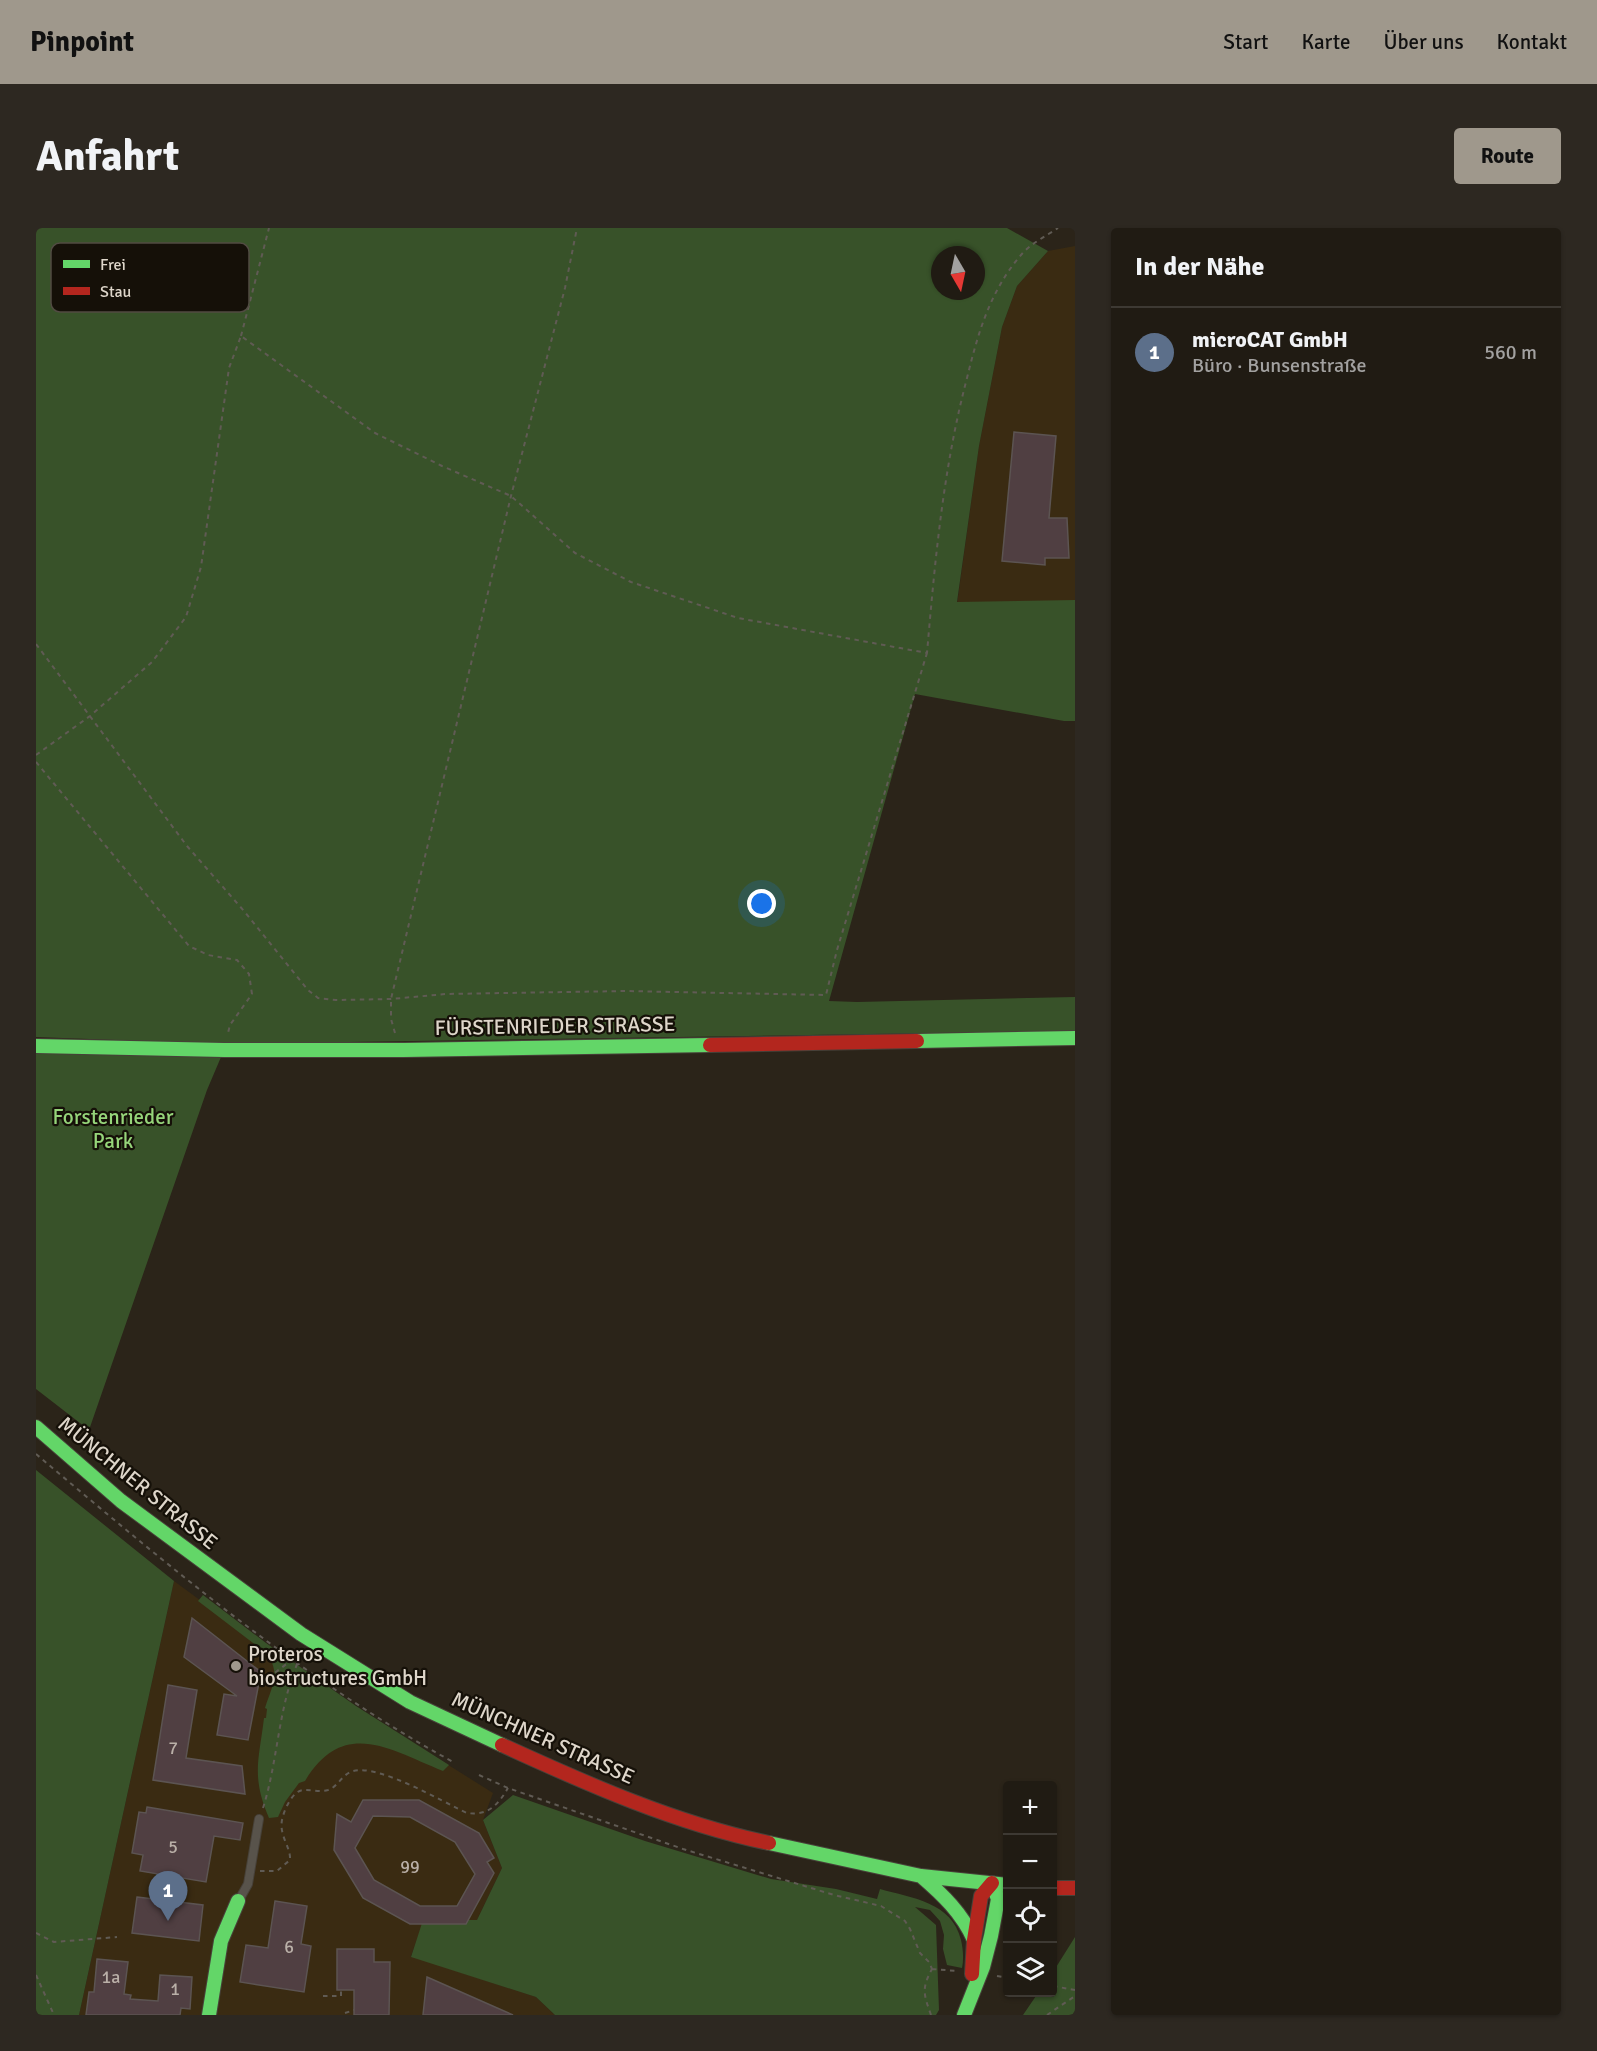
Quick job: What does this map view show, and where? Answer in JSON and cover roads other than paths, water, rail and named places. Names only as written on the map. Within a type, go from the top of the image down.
[{"type":"street","name":"FÜRSTENRIEDER STRASSE","points":[[36,1046],[224,1050],[400,1050],[1075,1038]]},
{"type":"street","name":"MÜNCHNER STRASSE","points":[[36,1427],[122,1501],[250,1598],[301,1634],[410,1702],[585,1783],[674,1816],[763,1842],[921,1876],[1003,1884]]},
{"type":"street","points":[[921,1876],[948,1898],[967,1923],[974,1940]]},
{"type":"street","points":[[964,2015],[983,1967],[991,1936],[998,1899],[992,1883],[981,1896],[974,1940],[972,1967],[974,1986]]},
{"type":"street","points":[[209,2015],[220,1941],[238,1901]]},
{"type":"street","points":[[991,1936],[1003,1921]]},
{"type":"lane","points":[[238,1901],[248,1884],[259,1820]]},
{"type":"place","name":"Proteros biostructures GmbH","points":[[236,1666]]},
{"type":"place","name":"microCAT GmbH","points":[[168,1921]]},
{"type":"park label","name":"Forstenrieder Park","points":[[113,1129]]}]
